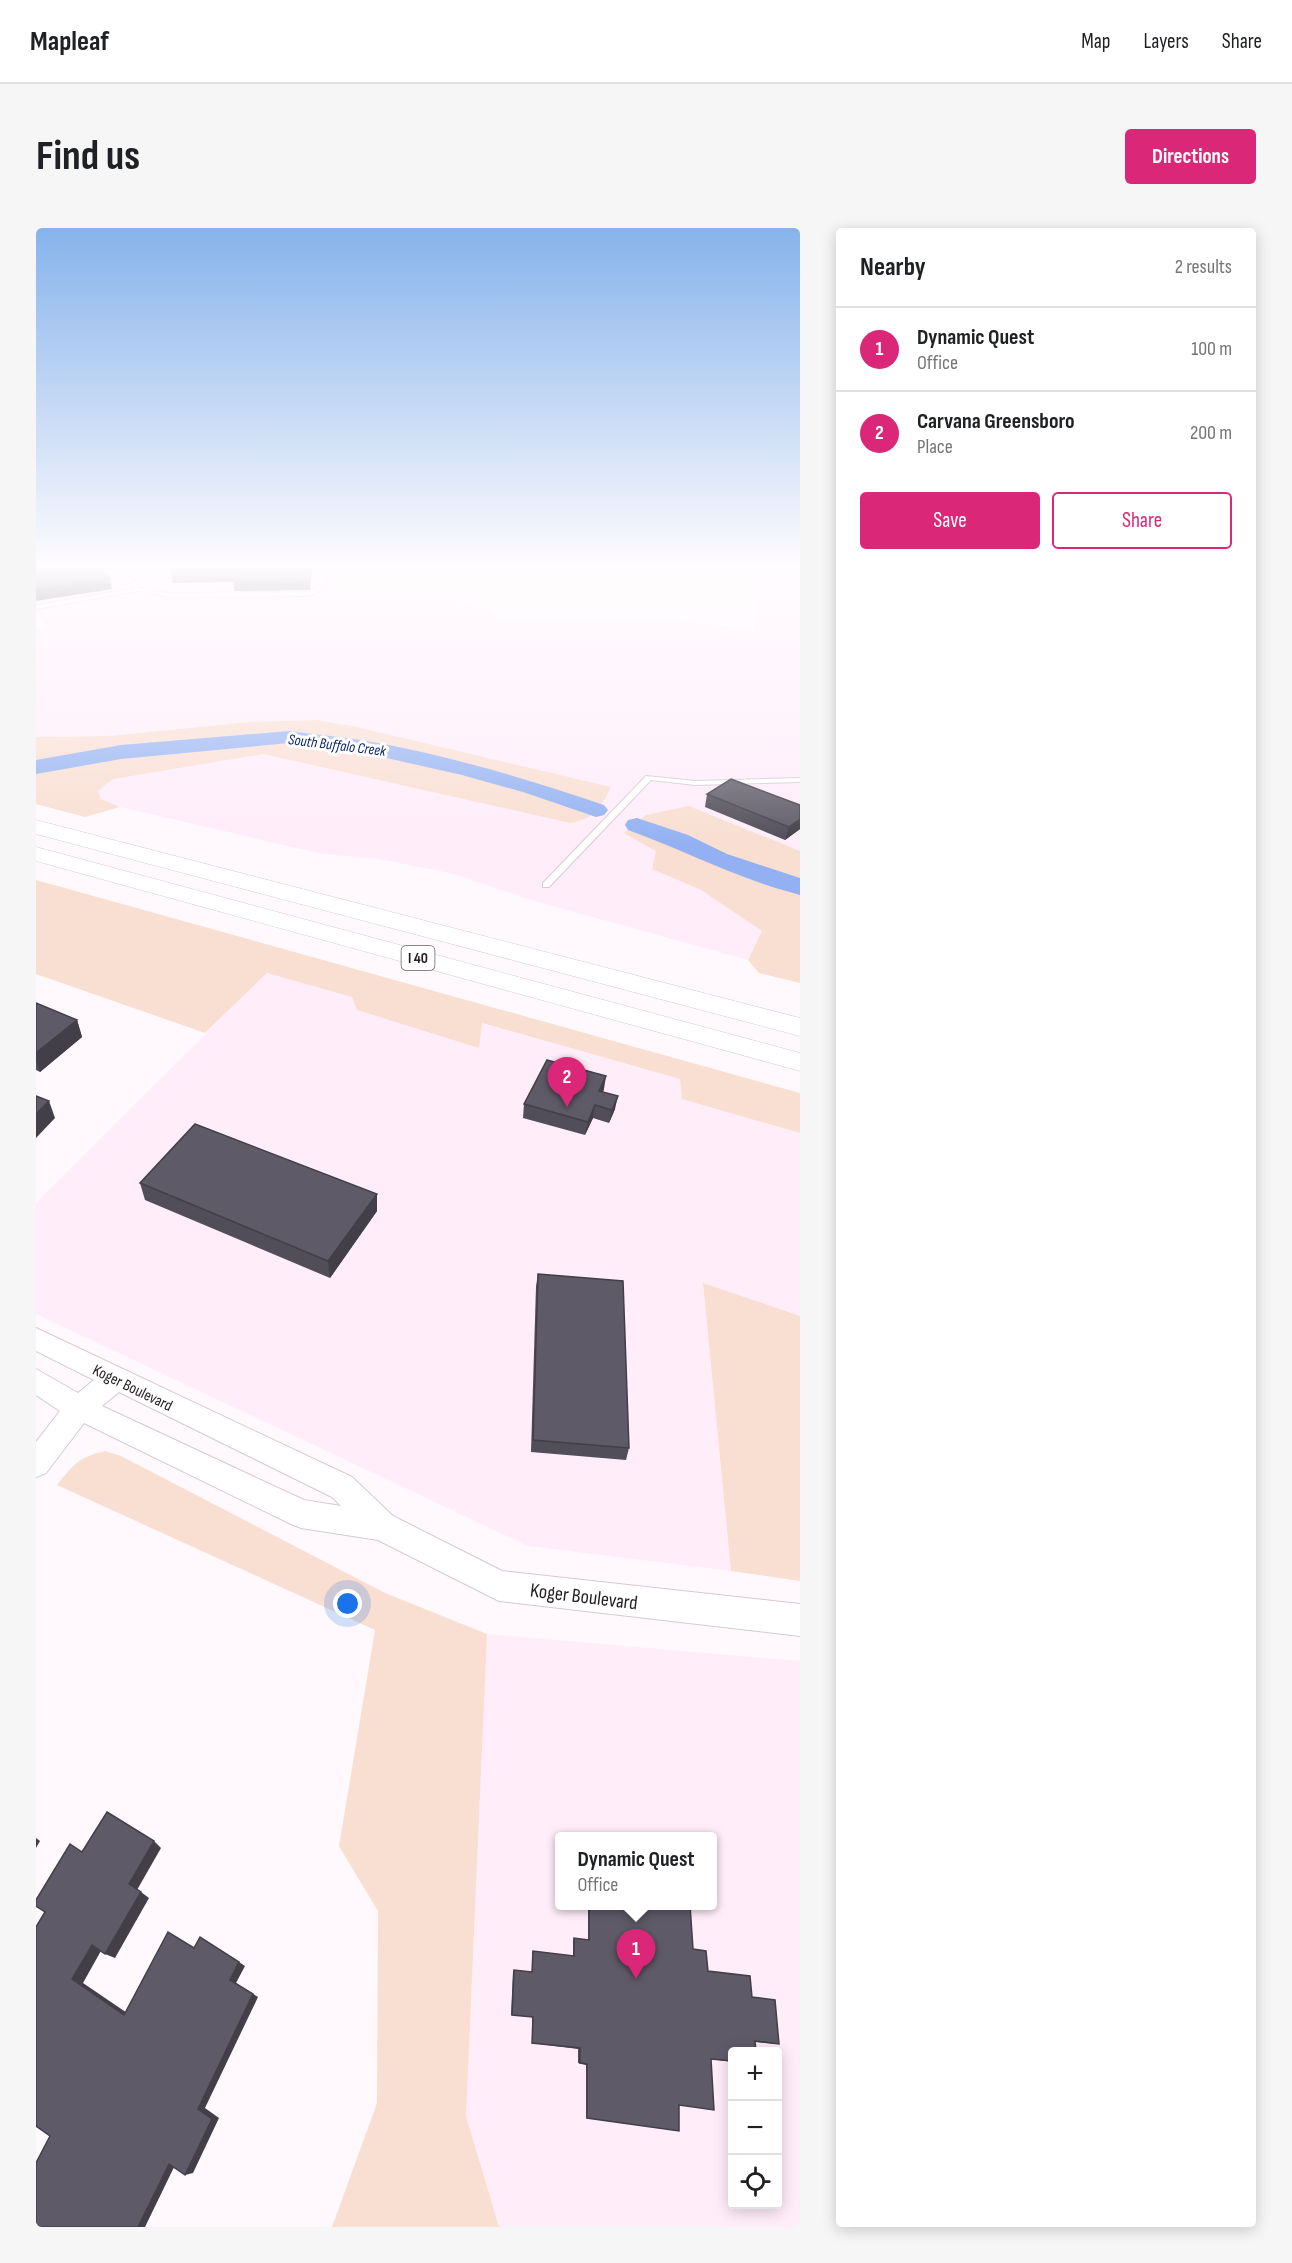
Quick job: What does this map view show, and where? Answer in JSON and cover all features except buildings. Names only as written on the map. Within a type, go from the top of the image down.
[{"type":"highway","name":"I 40","points":[[36,826],[800,1027]]},
{"type":"highway","name":"I 40","points":[[36,854],[800,1062]]},
{"type":"street","name":"Koger Boulevard","points":[[36,1339],[342,1487],[382,1526],[499,1586],[800,1620]]},
{"type":"street","points":[[36,1464],[80,1408],[116,1379]]},
{"type":"street","name":"Koger Boulevard","points":[[36,1381],[80,1408],[301,1514],[382,1526]]},
{"type":"lane","points":[[546,885],[649,778],[695,783],[800,780]]},
{"type":"shaded area","points":[[36,657],[800,657],[800,851],[689,806],[657,851],[652,869],[701,890],[762,931],[748,960],[531,900],[450,873],[384,860],[318,853],[120,807],[101,799],[98,792],[114,779],[263,754],[570,823],[602,805],[610,788],[357,727],[316,720],[249,722],[109,736],[36,737]]},
{"type":"shaded area","points":[[316,720],[357,727],[611,787],[596,811],[585,819],[570,823],[263,754],[114,779],[98,792],[101,799],[120,807],[85,817],[36,804],[36,737],[109,736],[249,722]]},
{"type":"shaded area","points":[[689,806],[800,851],[800,983],[759,973],[748,960],[762,931],[701,890],[652,869],[656,851],[624,833],[646,815]]},
{"type":"shaded area","points":[[36,880],[800,1093],[800,1133],[682,1099],[680,1079],[482,1023],[479,1048],[357,1010],[352,997],[267,973],[205,1033],[36,974]]},
{"type":"shaded area","points":[[267,973],[353,997],[357,1010],[478,1047],[481,1023],[680,1079],[683,1099],[800,1133],[800,1316],[703,1284],[731,1571],[528,1546],[36,1314],[36,1203]]},
{"type":"shaded area","points":[[703,1283],[800,1316],[800,1581],[731,1571]]},
{"type":"shaded area","points":[[105,1451],[121,1456],[385,1593],[487,1634],[466,2116],[499,2227],[332,2227],[377,2103],[378,1911],[339,1846],[375,1630],[57,1485],[77,1463]]},
{"type":"shaded area","points":[[487,1634],[800,1661],[800,2227],[499,2227],[466,2116]]},
{"type":"waterway","name":"South Buffalo Creek","points":[[36,767],[121,752],[289,737],[382,750],[467,769],[531,787],[596,810]]},
{"type":"waterway","name":"South Buffalo Creek","points":[[637,825],[679,840],[718,859],[800,887]]},
{"type":"place","name":"Carvana Greensboro","points":[[567,1107]]},
{"type":"place","name":"Dynamic Quest","points":[[636,1979]]}]
